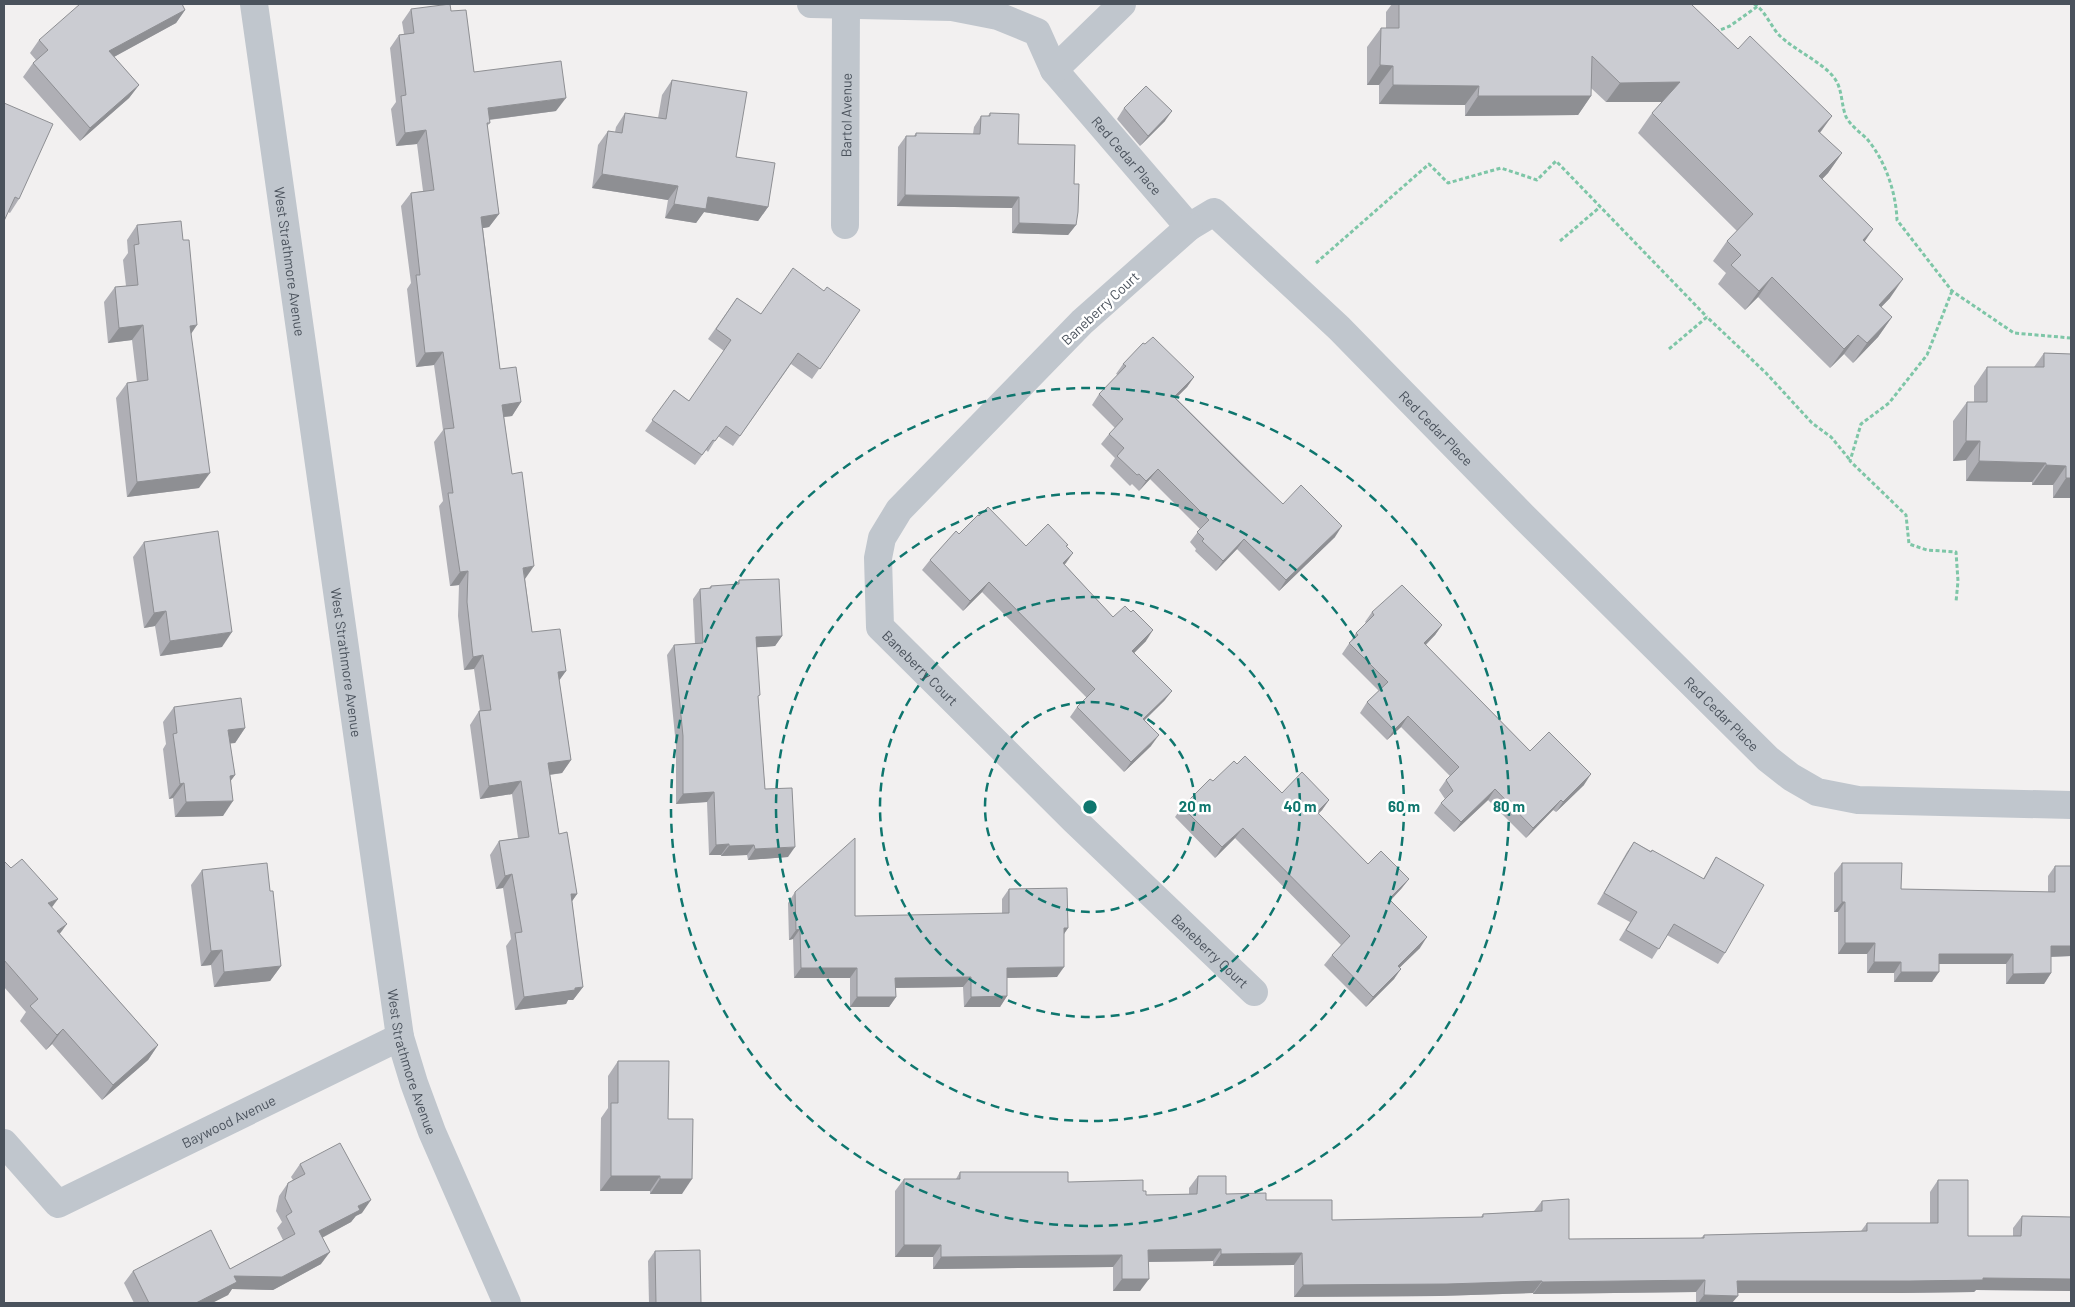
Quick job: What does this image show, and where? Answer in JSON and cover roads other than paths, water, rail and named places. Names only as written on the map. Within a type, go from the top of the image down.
[{"type":"street","name":"West Strathmore Avenue","points":[[254,4],[400,1037],[414,1084],[432,1132],[507,1303]]},
{"type":"street","name":"Red Cedar Place","points":[[811,4],[952,7],[998,16],[1037,32],[1054,70],[1189,227],[1214,212],[1283,274],[1768,760],[1791,778],[1817,792],[1858,800],[2071,805]]},
{"type":"street","points":[[1054,70],[1122,4]]},
{"type":"street","name":"Bartol Avenue","points":[[845,225],[846,5]]},
{"type":"street","name":"Baneberry Court","points":[[1189,227],[1082,322],[898,510],[882,538],[878,558],[880,627],[1074,820],[1254,992]]},
{"type":"street","name":"Baywood Avenue","points":[[4,1143],[58,1204],[400,1037]]}]
